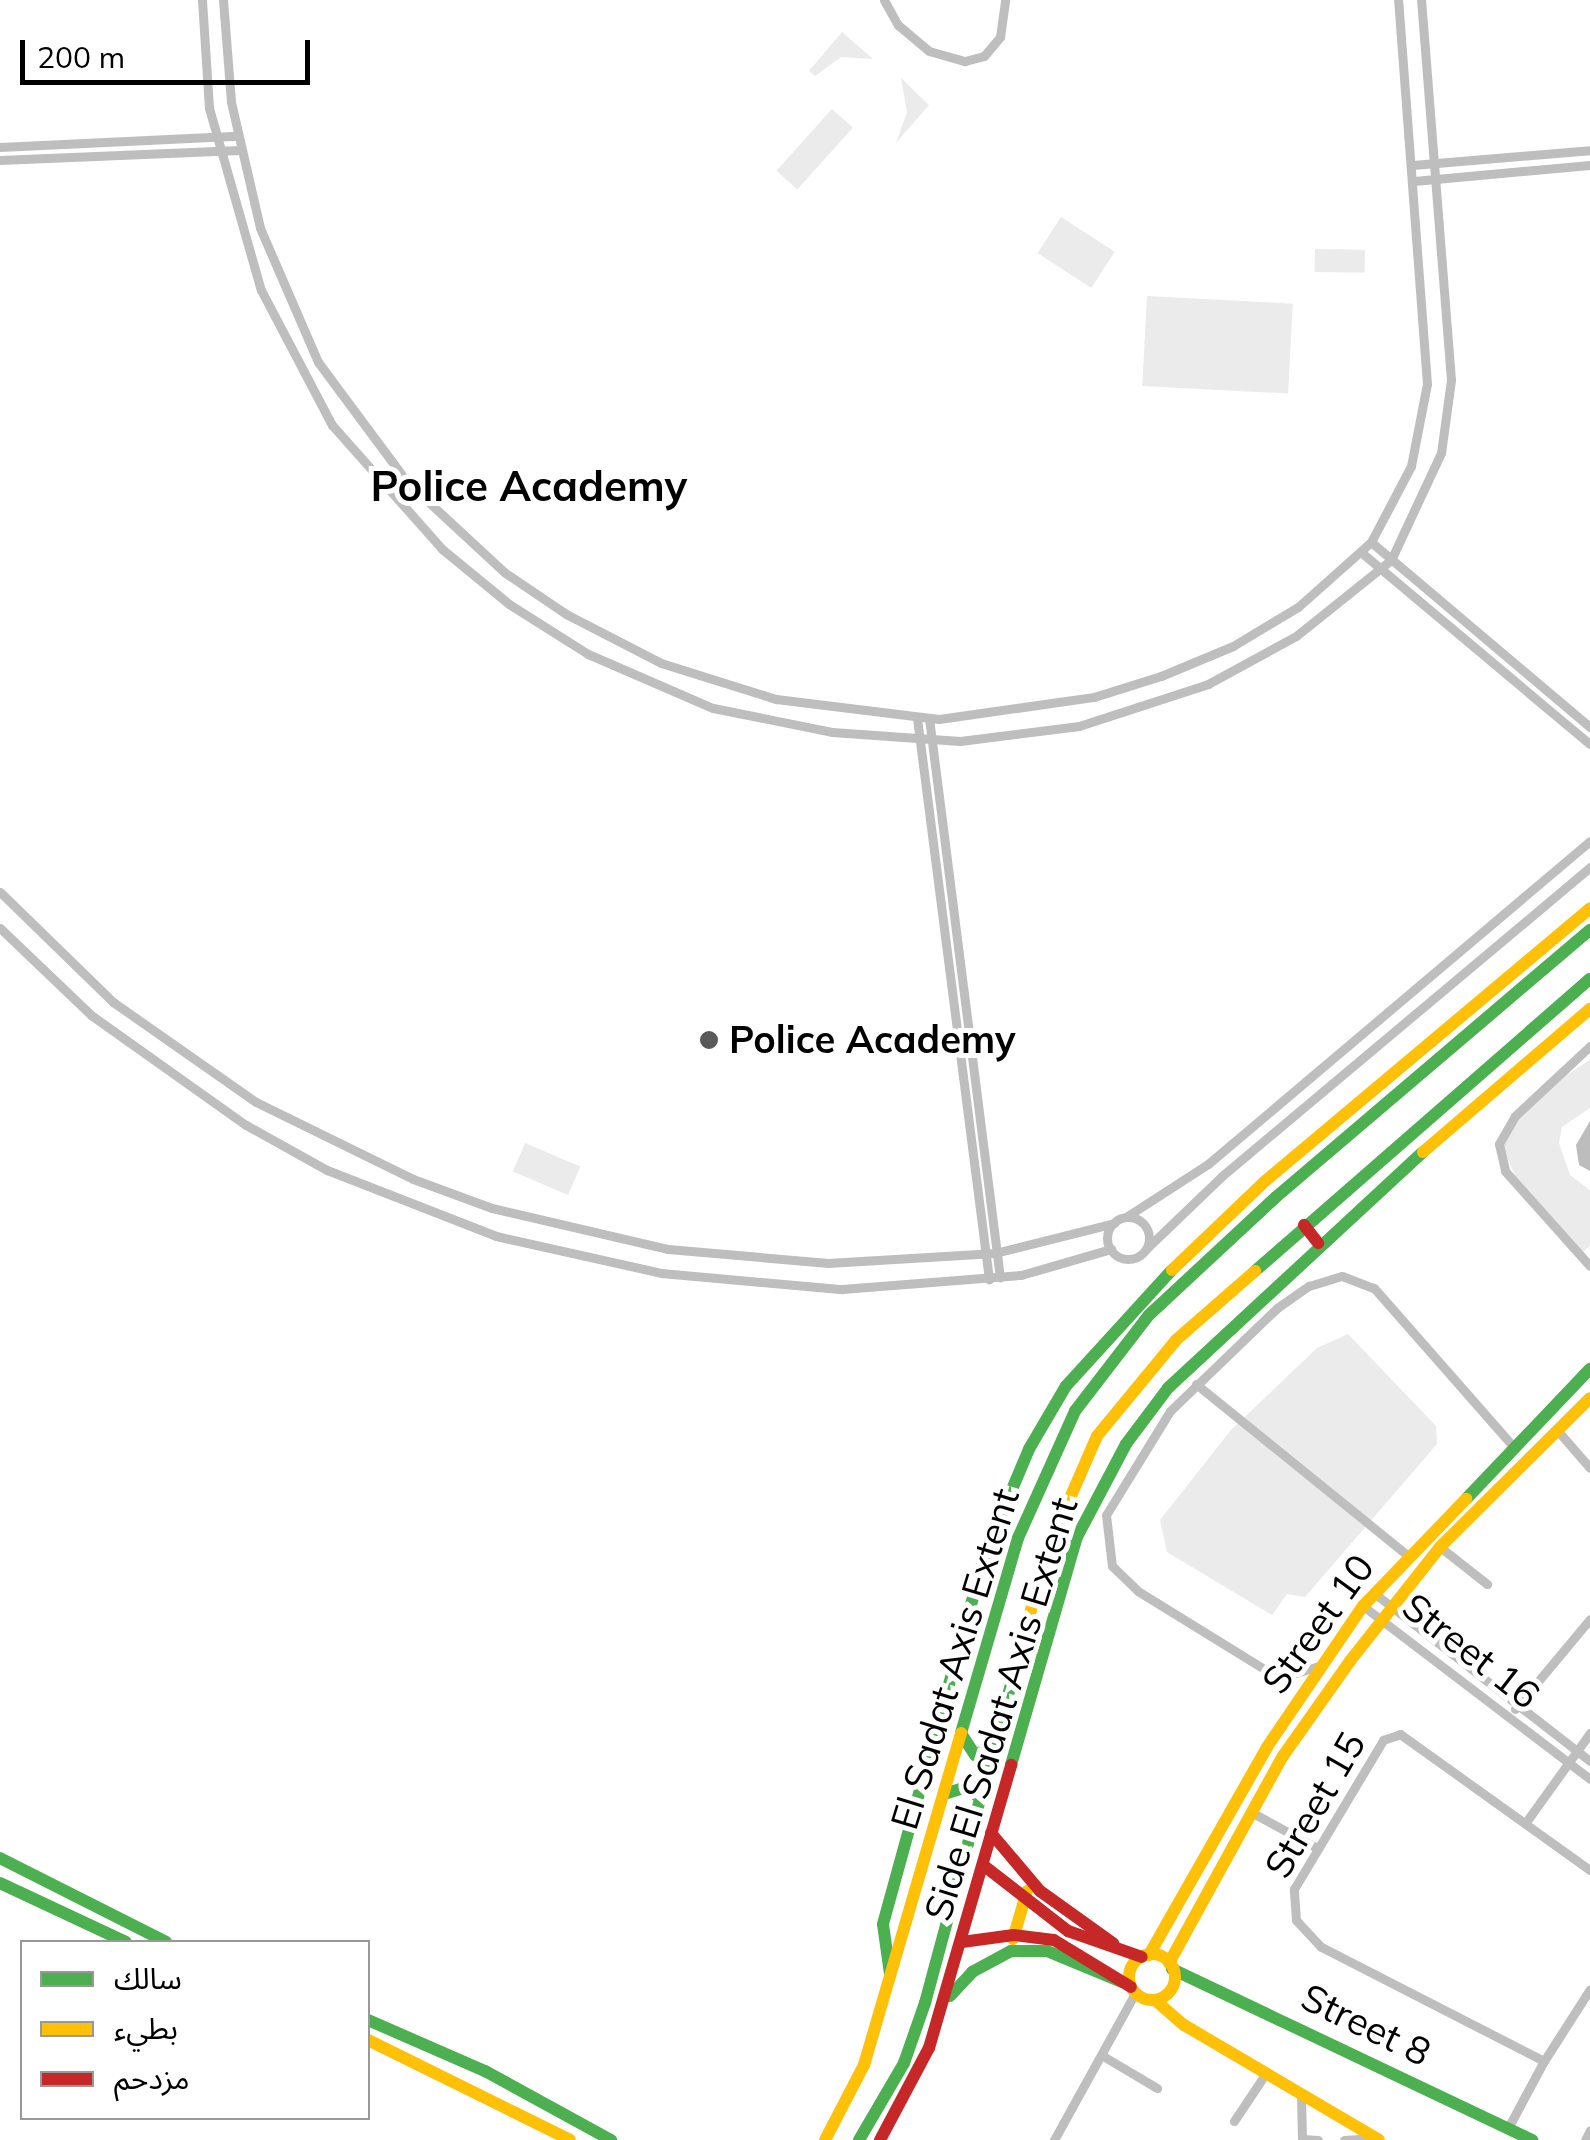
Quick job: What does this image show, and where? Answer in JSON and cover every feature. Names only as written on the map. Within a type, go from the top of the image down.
[{"type":"street","points":[[202,0],[202,64],[218,150],[240,232],[282,336],[332,424],[396,504],[508,604],[588,654],[706,706],[832,732],[920,739],[1027,735],[1141,709],[1269,653],[1381,572],[1391,560],[1428,486],[1450,405],[1436,164],[1421,0]]},
{"type":"street","points":[[224,0],[237,136],[260,228],[318,362],[408,483],[504,572],[566,614],[712,682],[776,699],[917,718],[1009,713],[1161,676],[1266,628],[1371,542],[1411,466],[1426,401],[1414,181],[1398,0]]},
{"type":"street","points":[[884,0],[898,25],[929,51],[965,61],[984,56],[1000,38],[1005,0]]},
{"type":"street","points":[[0,147],[237,136]]},
{"type":"street","points":[[0,160],[240,150]]},
{"type":"street","points":[[1412,165],[1590,150]]},
{"type":"street","points":[[1414,181],[1590,166]]},
{"type":"street","points":[[1371,542],[1590,727]]},
{"type":"street","points":[[1362,553],[1590,744]]},
{"type":"street","points":[[706,706],[712,682]]},
{"type":"street","points":[[917,718],[995,1278]]},
{"type":"street","points":[[928,718],[990,1254]]},
{"type":"street","points":[[0,892],[112,1002],[176,1050],[256,1102],[388,1167],[499,1210],[599,1237],[743,1257],[828,1263],[990,1254],[1126,1217],[1208,1164],[1590,842]]},
{"type":"street","points":[[0,928],[91,1015],[173,1076],[246,1125],[378,1191],[492,1235],[589,1261],[760,1284],[842,1289],[995,1278],[1111,1249],[1128,1258],[1146,1249],[1222,1176],[1590,867]]},
{"type":"street","points":[[890,1974],[883,1924],[983,1562],[1029,1449],[1066,1386],[1112,1329],[1264,1182],[1590,908]]},
{"type":"street","name":"El Sadat Axis Extent","points":[[825,2140],[864,2066],[1033,1496],[1075,1410],[1118,1347],[1276,1197],[1590,930]]},
{"type":"street","name":"El Sadat Axis Extent","points":[[859,2140],[904,2062],[925,2003],[1047,1551],[1097,1436],[1156,1360],[1304,1225],[1590,979]]},
{"type":"street","name":"Side El Sadat Axis Extent","points":[[880,2140],[916,2076],[943,2007],[1077,1537],[1101,1485],[1168,1388],[1318,1243],[1590,1009]]},
{"type":"street","points":[[1590,1046],[1515,1116],[1499,1144],[1505,1171],[1590,1266]]},
{"type":"street","points":[[378,1191],[388,1167]]},
{"type":"street","points":[[492,1235],[499,1210]]},
{"type":"street","points":[[1126,1217],[1148,1230],[1146,1249]]},
{"type":"street","points":[[1111,1249],[1114,1223]]},
{"type":"street","points":[[1304,1225],[1318,1243]]},
{"type":"street","points":[[1322,1665],[1295,1674],[1268,1672],[1138,1592],[1112,1566],[1103,1532],[1113,1498],[1146,1443],[1196,1384],[1292,1296],[1342,1276],[1374,1288],[1512,1445]]},
{"type":"street","name":"Street 10","points":[[1145,1956],[1267,1747],[1364,1606],[1512,1445],[1589,1371]]},
{"type":"street","points":[[1196,1384],[1407,1555]]},
{"type":"street","name":"Street 10","points":[[1171,1966],[1251,1812],[1299,1732],[1440,1547],[1590,1398]]},
{"type":"street","points":[[1556,1430],[1590,1468]]},
{"type":"street","points":[[1440,1547],[1487,1584]]},
{"type":"street","name":"Street 16","points":[[1374,1593],[1590,1761]]},
{"type":"street","name":"Street 16","points":[[1364,1606],[1590,1779]]},
{"type":"street","points":[[1507,1718],[1590,1619]]},
{"type":"street","points":[[1526,1822],[1590,1733]]},
{"type":"street","points":[[962,1735],[974,1755],[996,1745]]},
{"type":"street","name":"Street 15","points":[[1544,2062],[1340,1960],[1306,1935],[1290,1902],[1317,1848],[1391,1735],[1414,1739],[1590,1870]]},
{"type":"street","points":[[944,1794],[967,1786],[981,1799]]},
{"type":"street","points":[[1251,1812],[1317,1848]]},
{"type":"street","points":[[991,1833],[1032,1883],[1120,1947]]},
{"type":"street","points":[[0,1858],[162,1940]]},
{"type":"street","points":[[983,1865],[1068,1931],[1171,1966],[1170,1991],[1155,2000]]},
{"type":"street","points":[[0,1883],[122,1940]]},
{"type":"street","points":[[1011,1951],[1024,1897],[1032,1883]]},
{"type":"street","points":[[962,1942],[1014,1935],[1072,1947],[1129,1987],[1155,2000],[1169,2015],[1378,2139]]},
{"type":"street","points":[[925,2003],[943,2007],[972,1972],[1011,1951],[1048,1952],[1106,1981],[1129,1987]]},
{"type":"street","points":[[1054,2140],[1103,2056],[1129,1987],[1132,1967],[1145,1956]]},
{"type":"street","name":"Street 8","points":[[1171,1966],[1532,2140]]},
{"type":"street","points":[[1513,2134],[1544,2062],[1590,1988]]},
{"type":"street","points":[[370,2021],[486,2071],[611,2140]]},
{"type":"street","points":[[370,2041],[499,2099],[570,2140]]},
{"type":"street","points":[[1103,2056],[1157,2088]]},
{"type":"street","points":[[1234,2122],[1266,2073]]},
{"type":"street","points":[[1301,2095],[1303,2139],[1318,2140]]},
{"type":"street","points":[[1344,2140],[1378,2139]]},
{"type":"shaded area","points":[[842,32],[873,59],[841,57],[815,76],[809,71]]},
{"type":"shaded area","points":[[901,78],[929,105],[896,143],[907,112]]},
{"type":"shaded area","points":[[832,109],[853,128],[797,189],[776,171]]},
{"type":"shaded area","points":[[1061,217],[1115,252],[1091,288],[1038,253]]},
{"type":"shaded area","points":[[1315,249],[1365,250],[1365,273],[1315,272]]},
{"type":"shaded area","points":[[1147,296],[1293,304],[1288,394],[1142,386]]},
{"type":"shaded area","points":[[1590,1060],[1590,1108],[1562,1127],[1559,1143],[1570,1175],[1590,1190],[1590,1246],[1583,1252],[1518,1182],[1503,1148],[1506,1132],[1549,1086]]},
{"type":"shaded area","points":[[1590,1121],[1590,1171],[1579,1165],[1576,1145]]},
{"type":"shaded area","points":[[525,1143],[580,1166],[568,1195],[513,1172]]},
{"type":"shaded area","points":[[1348,1334],[1436,1426],[1437,1444],[1305,1597],[1287,1594],[1272,1615],[1167,1552],[1160,1520],[1231,1430],[1317,1348]]},
{"type":"traffic: fast","points":[[961,1733],[1018,1538],[1075,1411],[1149,1315],[1276,1197],[1590,930]]},
{"type":"traffic: fast","points":[[1255,1271],[1590,979]]},
{"type":"traffic: fast","points":[[1011,1765],[1077,1537],[1126,1444],[1168,1388],[1423,1152]]},
{"type":"traffic: fast","points":[[890,1974],[883,1924],[986,1551],[1029,1449],[1066,1386],[1172,1270]]},
{"type":"traffic: fast","points":[[1466,1499],[1590,1369]]},
{"type":"traffic: fast","points":[[859,2140],[904,2063],[925,2003],[1013,1676]]},
{"type":"traffic: fast","points":[[962,1735],[975,1755],[996,1745]]},
{"type":"traffic: fast","points":[[944,1794],[967,1787],[981,1799]]},
{"type":"traffic: fast","points":[[0,1858],[162,1940]]},
{"type":"traffic: fast","points":[[0,1883],[122,1940]]},
{"type":"traffic: fast","points":[[950,1996],[972,1972],[1011,1951],[1047,1951],[1122,1982]]},
{"type":"traffic: fast","points":[[1172,1969],[1532,2140]]},
{"type":"traffic: fast","points":[[370,2021],[485,2071],[611,2140]]},
{"type":"traffic: slow","points":[[1172,1270],[1264,1182],[1590,908]]},
{"type":"traffic: slow","points":[[1423,1152],[1590,1009]]},
{"type":"traffic: slow","points":[[1013,1676],[1047,1551],[1097,1436],[1176,1340],[1255,1271]]},
{"type":"traffic: slow","points":[[1169,1963],[1283,1756],[1350,1661],[1440,1547],[1590,1398]]},
{"type":"traffic: slow","points":[[1149,1955],[1267,1747],[1363,1606],[1466,1499]]},
{"type":"traffic: slow","points":[[825,2140],[864,2065],[961,1733]]},
{"type":"traffic: slow","points":[[1013,1939],[1027,1891]]},
{"type":"traffic: slow","points":[[1152,1954],[1168,1961],[1175,1977],[1168,1993],[1152,2000],[1136,1993],[1129,1977],[1136,1961],[1152,1954]]},
{"type":"traffic: slow","points":[[1155,2000],[1184,2025],[1379,2140]]},
{"type":"traffic: slow","points":[[370,2041],[570,2140]]},
{"type":"traffic: jam","points":[[1304,1225],[1318,1243]]},
{"type":"traffic: jam","points":[[880,2140],[929,2048],[1011,1765]]},
{"type":"traffic: jam","points":[[991,1833],[1040,1891],[1113,1943]]},
{"type":"traffic: jam","points":[[983,1865],[1068,1931],[1142,1957]]},
{"type":"traffic: jam","points":[[962,1942],[1014,1935],[1054,1940],[1131,1987]]},
{"type":"place","name":"Police Academy","points":[[709,1040]]},
{"type":"district","name":"Police Academy","points":[[529,486]]}]
